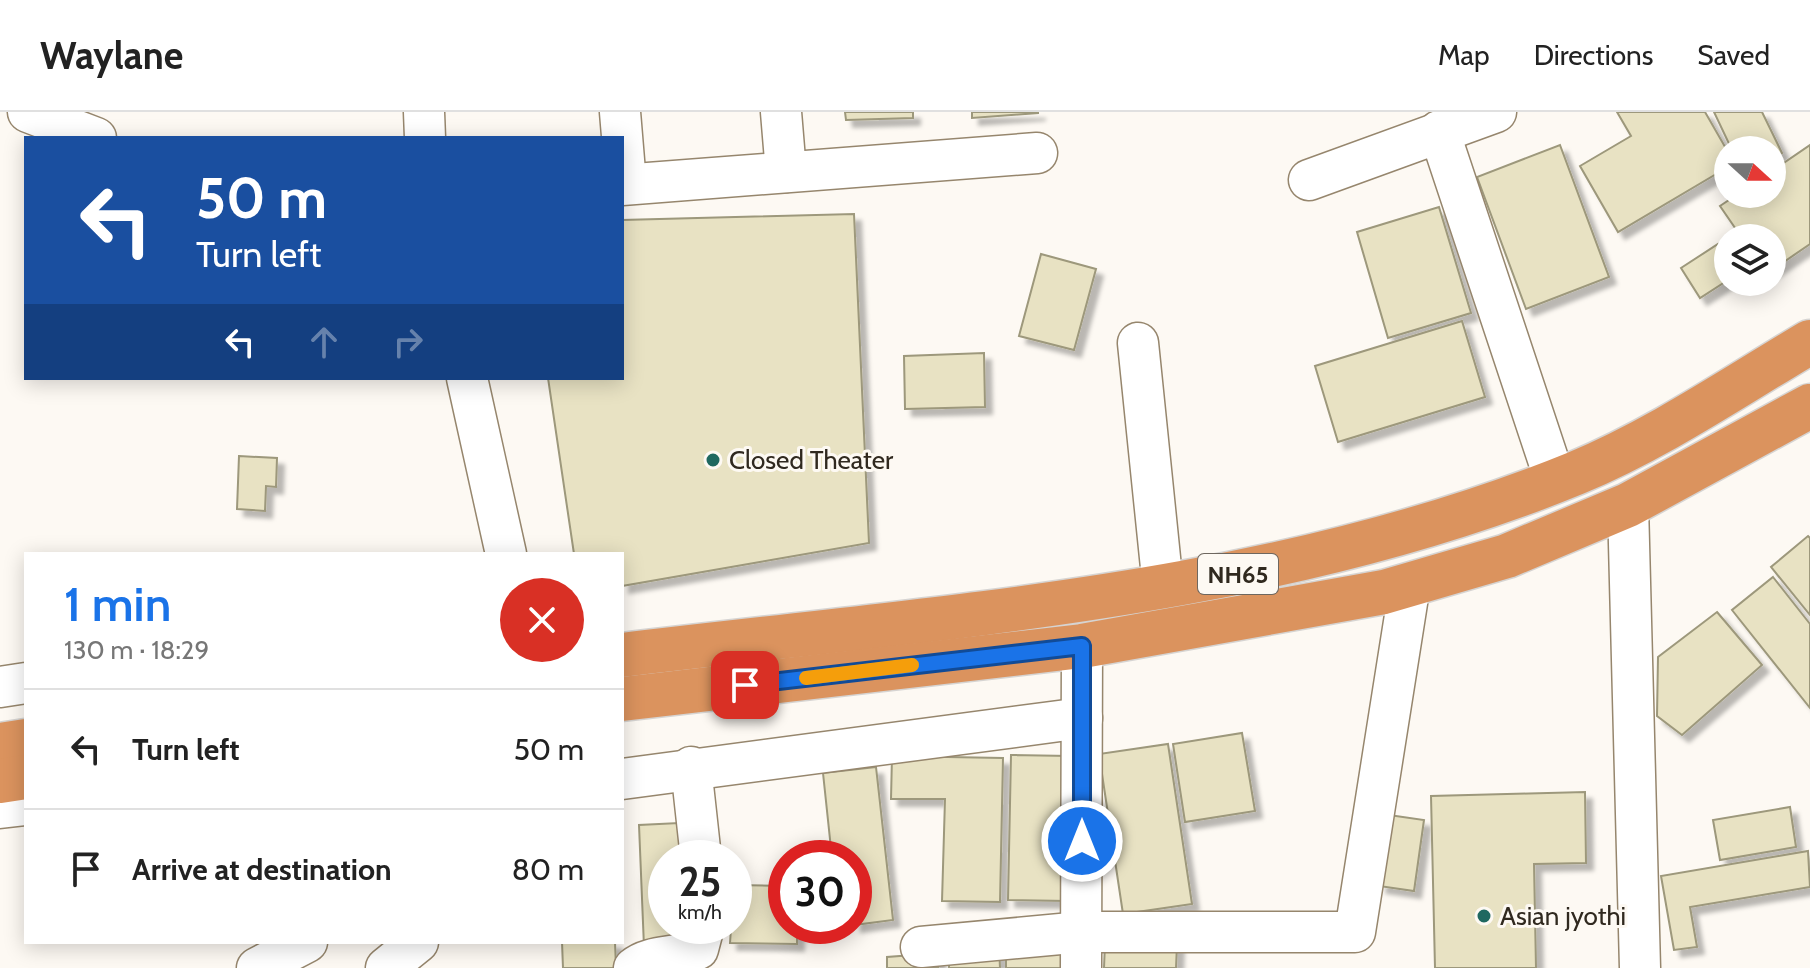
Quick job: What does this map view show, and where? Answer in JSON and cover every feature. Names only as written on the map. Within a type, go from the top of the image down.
[{"type":"highway","name":"NH65","points":[[624,655],[1163,587],[1215,579],[1377,542],[1555,480],[1648,438],[1810,342]]},
{"type":"highway","name":"NH65","points":[[624,699],[1082,646],[1384,592],[1507,556],[1628,505],[1810,406]]},
{"type":"highway","points":[[0,745],[24,741]]},
{"type":"highway","points":[[0,781],[24,777]]},
{"type":"street","points":[[28,112],[91,136]]},
{"type":"street","points":[[424,112],[425,136]]},
{"type":"street","points":[[620,112],[621,136]]},
{"type":"street","points":[[781,112],[786,172]]},
{"type":"street","points":[[1309,180],[1496,112]]},
{"type":"street","points":[[1439,131],[1555,480]]},
{"type":"street","points":[[624,184],[1037,153]]},
{"type":"street","points":[[1138,343],[1163,587]]},
{"type":"street","points":[[467,380],[506,552]]},
{"type":"street","points":[[1628,505],[1640,968]]},
{"type":"street","points":[[921,947],[1081,950],[1355,932],[1410,584]]},
{"type":"street","points":[[1081,950],[1082,646]]},
{"type":"street","points":[[0,687],[24,683]]},
{"type":"street","points":[[624,779],[691,767],[1082,718]]},
{"type":"street","points":[[691,767],[699,840]]},
{"type":"street","points":[[0,808],[24,805]]},
{"type":"street","points":[[257,968],[303,944]]},
{"type":"street","points":[[386,968],[416,944]]},
{"type":"street","points":[[634,968],[644,960],[683,957],[698,949],[699,944]]},
{"type":"building","points":[[845,112],[913,112],[913,118],[846,120]]},
{"type":"building","points":[[972,112],[1038,112],[1038,113],[972,118]]},
{"type":"building","points":[[1617,112],[1705,112],[1719,136],[1714,136],[1714,175],[1618,232],[1580,166],[1631,136]]},
{"type":"building","points":[[1714,112],[1762,112],[1774,136],[1725,136]]},
{"type":"building","points":[[1560,145],[1609,277],[1526,309],[1477,177]]},
{"type":"building","points":[[1810,145],[1810,244],[1786,260],[1786,224],[1732,224],[1721,208],[1786,208],[1786,161]]},
{"type":"building","points":[[1439,207],[1471,313],[1388,338],[1357,232]]},
{"type":"building","name":"Closed Theater","points":[[854,214],[869,543],[624,586],[624,552],[574,552],[548,380],[624,380],[624,220]]},
{"type":"building","points":[[1714,247],[1714,289],[1700,298],[1681,268]]},
{"type":"building","points":[[1041,254],[1096,269],[1074,350],[1019,336]]},
{"type":"building","points":[[1462,321],[1485,397],[1338,442],[1315,366]]},
{"type":"building","points":[[984,353],[985,407],[905,409],[904,356]]},
{"type":"building","points":[[239,456],[277,458],[276,487],[266,486],[265,511],[237,509]]},
{"type":"building","points":[[1808,536],[1810,538],[1810,615],[1771,567]]},
{"type":"building","points":[[1773,577],[1810,624],[1810,708],[1732,610]]},
{"type":"building","points":[[1717,612],[1762,665],[1682,735],[1657,716],[1658,657]]},
{"type":"building","points":[[1242,733],[1255,811],[1185,822],[1173,744]]},
{"type":"building","points":[[1168,744],[1192,904],[1123,914],[1099,754]]},
{"type":"building","points":[[1011,755],[1070,756],[1067,901],[1008,900]]},
{"type":"building","points":[[892,756],[1003,758],[1000,902],[942,901],[945,799],[891,799]]},
{"type":"building","points":[[876,767],[893,920],[872,923],[872,840],[830,840],[823,773]]},
{"type":"building","name":"Asian jyothi","points":[[1585,792],[1586,863],[1534,864],[1536,968],[1435,968],[1431,796]]},
{"type":"building","points":[[1790,807],[1796,847],[1720,860],[1713,820]]},
{"type":"building","points":[[1389,815],[1424,820],[1414,891],[1379,886]]},
{"type":"building","points":[[679,823],[679,840],[648,840],[648,944],[684,946],[644,947],[639,825]]},
{"type":"building","points":[[1808,851],[1810,887],[1690,907],[1697,947],[1674,950],[1661,876]]},
{"type":"building","points":[[752,885],[768,886],[768,944],[752,943]]},
{"type":"building","points":[[1105,943],[1177,944],[1176,968],[1104,968]]},
{"type":"building","points":[[562,944],[615,944],[616,968],[563,968]]},
{"type":"building","points":[[999,944],[1000,968],[949,968],[949,947]]},
{"type":"building","points":[[1006,945],[1063,945],[1063,968],[1006,968]]},
{"type":"building","points":[[939,953],[938,968],[887,968],[887,957]]},
{"type":"slow traffic","points":[[806,678],[912,665]]},
{"type":"place","name":"Closed Theater","points":[[713,460]]},
{"type":"place","name":"Asian jyothi","points":[[1484,916]]},
{"type":"route","points":[[745,685],[1082,646],[1082,841]]}]
